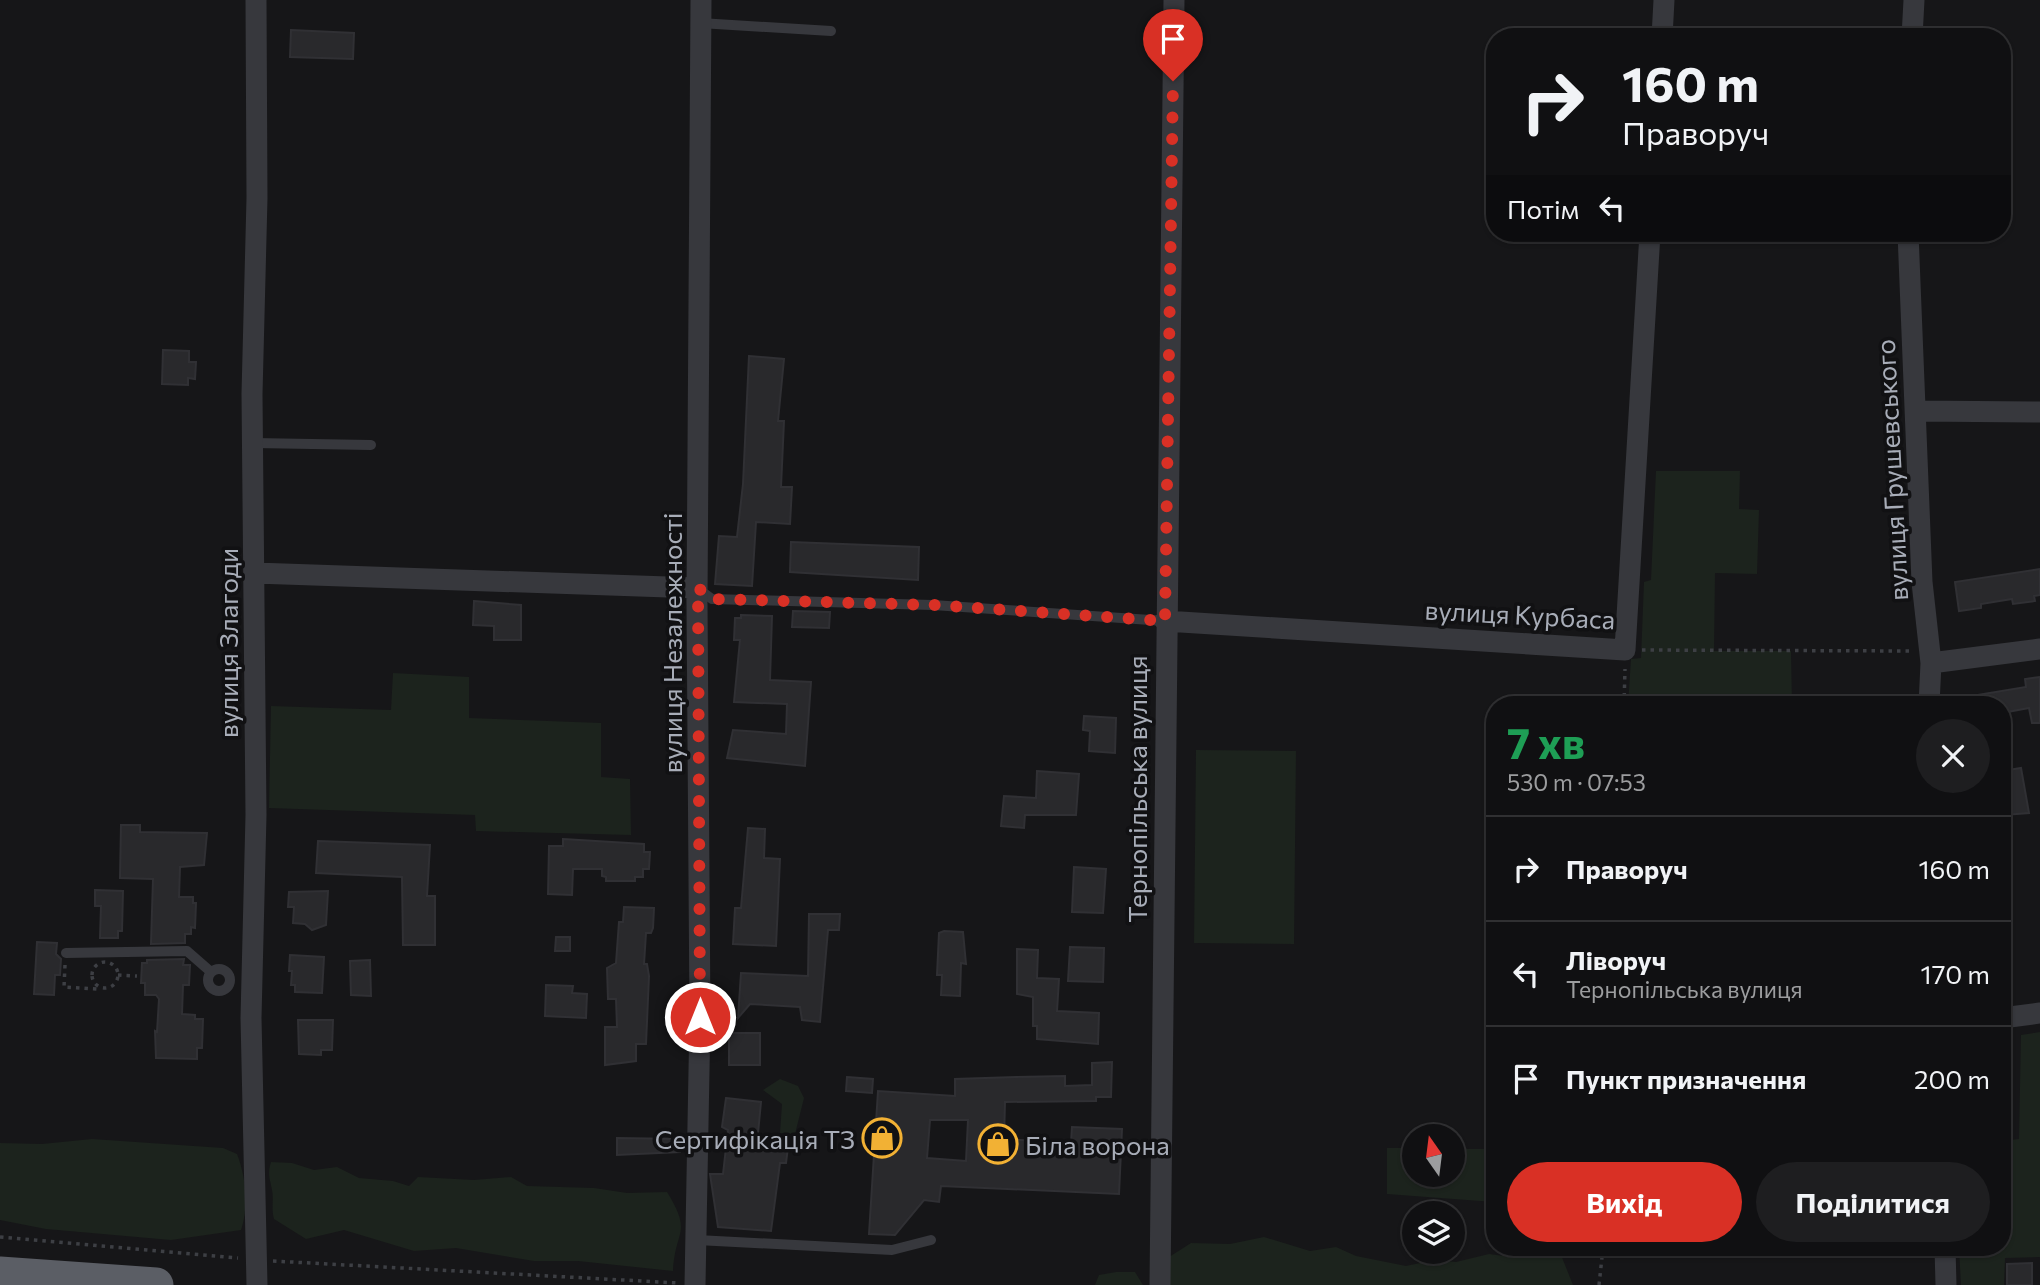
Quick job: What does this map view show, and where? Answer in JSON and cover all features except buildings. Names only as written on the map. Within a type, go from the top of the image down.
[{"type":"highway","points":[[0,1274],[156,1285]]},
{"type":"street","name":"вулиця Злагоди","points":[[257,0],[253,443],[256,815],[252,981],[257,1285]]},
{"type":"street","name":"вулиця Незалежності","points":[[695,1285],[700,861],[698,588],[701,0]]},
{"type":"street","name":"Тернопільська вулиця","points":[[1160,1285],[1165,621],[1174,0]]},
{"type":"street","points":[[1662,28],[1664,0]]},
{"type":"street","points":[[1912,28],[1914,0]]},
{"type":"street","name":"вулиця Курбаса","points":[[1165,621],[1625,650],[1649,242]]},
{"type":"street","name":"вулиця Грушевського","points":[[1908,242],[1922,582],[1931,657],[1929,696]]},
{"type":"street","points":[[1917,411],[2040,412]]},
{"type":"street","points":[[255,573],[698,588]]},
{"type":"street","points":[[1931,657],[2040,649]]},
{"type":"street","points":[[2011,1017],[2040,1013]]},
{"type":"street","points":[[1945,1256],[1946,1285]]},
{"type":"lane","points":[[700,23],[831,32]]},
{"type":"lane","points":[[253,443],[371,445]]},
{"type":"lane","points":[[698,588],[712,599],[933,605],[1165,621]]},
{"type":"lane","points":[[66,953],[187,951],[211,972],[224,970],[230,981]]},
{"type":"lane","points":[[211,972],[208,982],[215,990],[225,989],[230,981]]},
{"type":"lane","points":[[230,981],[252,981]]},
{"type":"lane","points":[[697,1240],[892,1250],[931,1240]]},
{"type":"path","points":[[1624,696],[1625,650],[1931,657]]},
{"type":"path","points":[[66,953],[64,987],[110,987],[118,975]]},
{"type":"path","points":[[98,986],[93,972],[101,962],[112,964],[118,975]]},
{"type":"path","points":[[118,975],[137,976]]},
{"type":"path","points":[[0,1237],[257,1260],[695,1285]]},
{"type":"path","points":[[1599,1285],[1602,1256]]},
{"type":"shaded area","points":[[1656,471],[1740,471],[1739,509],[1759,510],[1757,574],[1715,573],[1714,651],[1791,651],[1792,696],[1629,696],[1631,659],[1641,658],[1644,582],[1651,580]]},
{"type":"shaded area","points":[[393,673],[469,677],[469,718],[601,723],[601,777],[630,779],[631,835],[476,831],[475,815],[269,808],[271,706],[391,710]]},
{"type":"shaded area","points":[[1196,750],[1296,751],[1294,944],[1194,943]]},
{"type":"shaded area","points":[[2040,1032],[2040,1257],[2005,1258],[2004,1285],[1961,1285],[1959,1256],[2011,1256],[2011,1140],[2019,1139],[2021,1035]]},
{"type":"shaded area","points":[[780,1079],[798,1086],[804,1098],[795,1134],[780,1133],[782,1104],[763,1090]]},
{"type":"shaded area","points":[[92,1139],[223,1148],[237,1154],[243,1172],[245,1192],[241,1230],[171,1240],[46,1229],[0,1220],[0,1143],[42,1144]]},
{"type":"shaded area","points":[[1387,1148],[1402,1148],[1402,1187],[1465,1187],[1465,1149],[1486,1149],[1486,1201],[1387,1194]]},
{"type":"shaded area","points":[[271,1162],[292,1163],[314,1170],[337,1167],[359,1178],[393,1181],[409,1186],[418,1177],[474,1180],[511,1177],[527,1186],[594,1188],[627,1193],[667,1192],[681,1224],[673,1271],[578,1261],[534,1261],[456,1248],[414,1251],[344,1230],[306,1239],[274,1219],[269,1173]]},
{"type":"shaded area","points":[[1264,1237],[1310,1251],[1336,1247],[1356,1256],[1406,1266],[1465,1264],[1465,1260],[1486,1255],[1520,1258],[1561,1256],[1573,1285],[1166,1285],[1166,1259],[1191,1243],[1230,1244]]},
{"type":"shaded area","points":[[1135,1272],[1143,1285],[1095,1285],[1099,1275]]},
{"type":"place","name":"Сертифікація ТЗ","points":[[882,1138]]},
{"type":"place","name":"Біла ворона","points":[[998,1144]]},
{"type":"route","points":[[700,1017],[698,588],[712,599],[933,605],[1165,621],[1173,81]]}]
